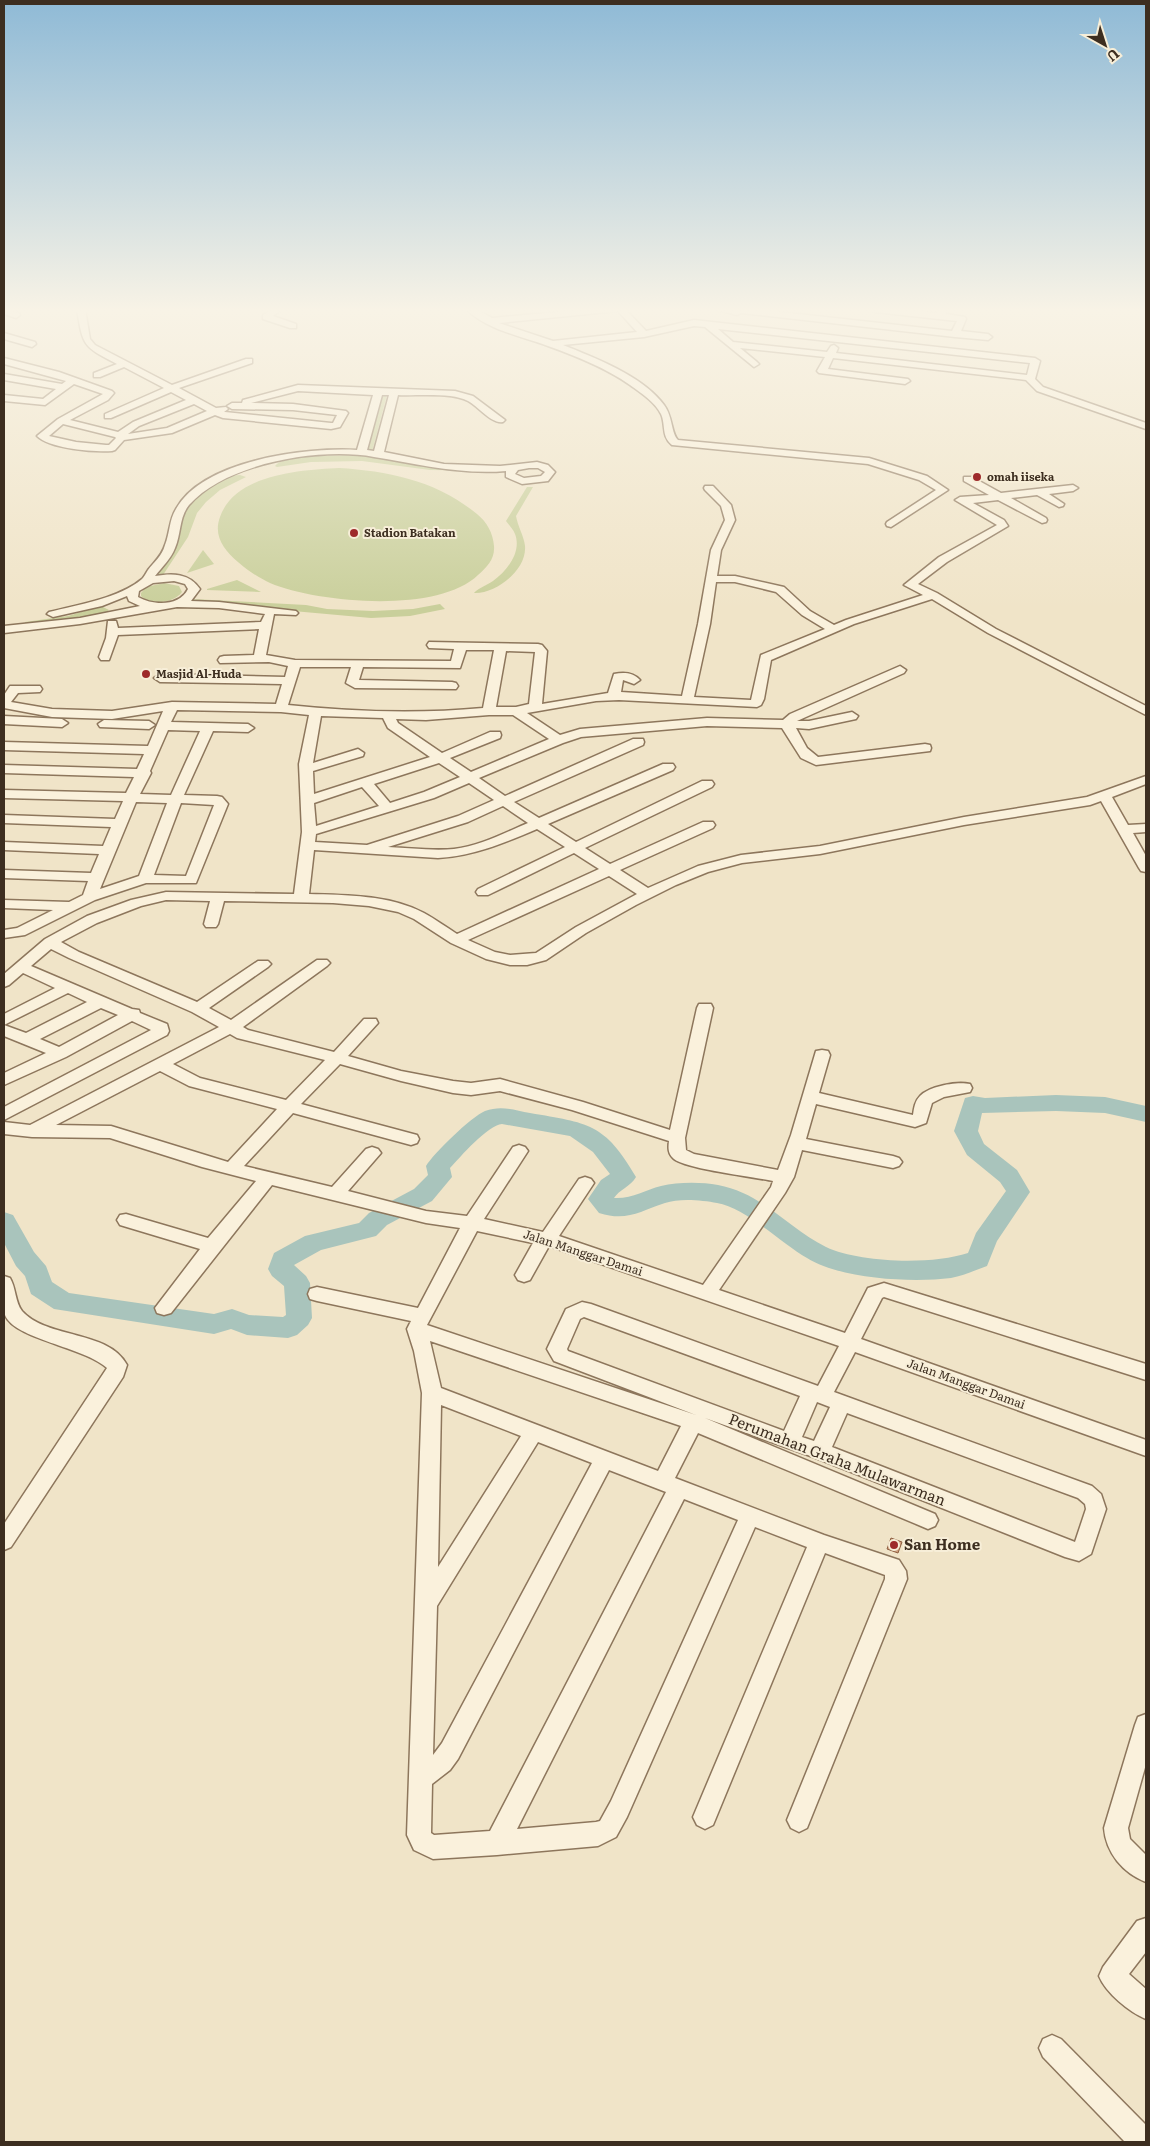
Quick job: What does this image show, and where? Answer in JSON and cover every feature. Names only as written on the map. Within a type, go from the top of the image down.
[{"type":"street","points":[[83,409],[61,421],[42,436],[43,438],[108,448],[114,447],[120,436],[136,424],[172,409]]},
{"type":"street","points":[[108,416],[123,409]]},
{"type":"street","points":[[212,409],[223,415],[331,426],[337,425],[343,413],[311,409]]},
{"type":"street","points":[[61,421],[120,436],[168,431],[222,409]]},
{"type":"street","points":[[360,453],[373,409]]},
{"type":"street","points":[[378,455],[390,409]]},
{"type":"street","points":[[485,409],[500,420]]},
{"type":"street","points":[[662,409],[666,414],[670,437],[675,443],[869,461],[923,478],[1000,522],[1003,526],[961,547],[929,567],[910,584],[933,595],[992,631],[1146,711]]},
{"type":"street","points":[[1098,409],[1146,426]]},
{"type":"street","points":[[148,581],[152,571],[169,550],[178,513],[191,496],[208,484],[231,472],[276,459],[360,453],[441,467],[515,468]]},
{"type":"street","points":[[968,478],[1042,520]]},
{"type":"street","points":[[687,700],[704,624],[716,550],[730,520],[726,505],[709,488]]},
{"type":"street","points":[[962,501],[1073,488]]},
{"type":"street","points":[[891,524],[942,490]]},
{"type":"street","points":[[1040,492],[1059,504]]},
{"type":"street","points":[[11,626],[98,604],[148,581],[174,578],[193,585],[194,589],[189,598],[174,604]]},
{"type":"street","points":[[711,579],[735,579],[780,589],[806,613],[834,630]]},
{"type":"street","points":[[134,588],[132,593],[133,599],[138,603],[159,606]]},
{"type":"street","points":[[358,663],[352,683],[449,701],[489,711],[516,711],[596,697],[614,696],[745,705],[757,702],[765,658],[850,622],[933,595]]},
{"type":"street","points":[[98,604],[110,604],[116,609],[116,615],[112,621],[112,638],[105,657]]},
{"type":"street","points":[[4,619],[11,626],[80,621],[174,604],[219,605],[292,613]]},
{"type":"street","points":[[260,658],[265,625],[271,611]]},
{"type":"street","points":[[112,632],[265,625]]},
{"type":"street","points":[[433,645],[534,647],[541,652],[535,707],[533,708]]},
{"type":"street","points":[[449,701],[461,646]]},
{"type":"street","points":[[489,711],[502,647]]},
{"type":"street","points":[[224,660],[276,658],[295,664],[313,662],[456,665]]},
{"type":"street","points":[[281,708],[295,664]]},
{"type":"street","points":[[786,724],[794,717],[900,670]]},
{"type":"street","points":[[614,696],[618,676],[634,680]]},
{"type":"street","points":[[160,678],[291,681]]},
{"type":"street","points":[[36,688],[14,689],[4,704],[52,713],[112,715],[172,706],[281,708],[390,720],[449,701]]},
{"type":"street","points":[[90,897],[96,877],[144,773],[152,750],[156,725],[172,706]]},
{"type":"street","points":[[516,711],[558,740]]},
{"type":"street","points":[[301,899],[309,839],[307,769],[311,733],[316,712]]},
{"type":"street","points":[[309,839],[388,808],[430,796],[558,740],[580,734],[707,722],[809,725],[852,716]]},
{"type":"street","points":[[4,720],[248,728]]},
{"type":"street","points":[[390,720],[440,758],[609,871],[647,894]]},
{"type":"street","points":[[786,724],[806,756],[816,761],[925,748]]},
{"type":"street","points":[[145,879],[176,798],[208,728]]},
{"type":"street","points":[[309,800],[440,758],[495,735]]},
{"type":"street","points":[[366,849],[463,819],[638,742]]},
{"type":"street","points":[[4,746],[152,750]]},
{"type":"street","points":[[307,769],[358,753]]},
{"type":"street","points":[[309,839],[366,849],[438,854],[456,853],[490,844],[668,767]]},
{"type":"street","points":[[4,769],[144,773]]},
{"type":"street","points":[[4,982],[50,942],[109,913],[141,901],[166,896],[369,902],[402,909],[419,916],[456,940],[491,956],[510,960],[527,960],[541,957],[581,930],[647,894],[703,869],[741,859],[820,850],[964,821],[1090,801],[1146,780]]},
{"type":"street","points":[[366,783],[388,808]]},
{"type":"street","points":[[483,892],[708,784]]},
{"type":"street","points":[[4,794],[176,798],[217,800],[221,804],[192,879],[145,879],[90,897],[20,932],[4,934]]},
{"type":"street","points":[[1105,796],[1146,868]]},
{"type":"street","points":[[4,819],[121,823]]},
{"type":"street","points":[[456,940],[708,825]]},
{"type":"street","points":[[1124,829],[1146,828]]},
{"type":"street","points":[[4,846],[109,850]]},
{"type":"street","points":[[4,874],[96,877]]},
{"type":"street","points":[[211,924],[218,897]]},
{"type":"street","points":[[4,904],[70,906]]},
{"type":"street","points":[[50,942],[74,955],[198,1008],[243,1034],[453,1088],[471,1090],[500,1085],[577,1106],[677,1138]]},
{"type":"street","points":[[32,1131],[240,1022],[322,963]]},
{"type":"street","points":[[198,1008],[263,964]]},
{"type":"street","points":[[4,1114],[161,1031],[161,1028],[133,1014],[21,966]]},
{"type":"street","points":[[4,1020],[68,987]]},
{"type":"street","points":[[27,1039],[101,1001]]},
{"type":"street","points":[[705,1008],[677,1138],[677,1152],[685,1158],[782,1183]]},
{"type":"street","points":[[4,1080],[133,1014]]},
{"type":"street","points":[[232,1168],[370,1023]]},
{"type":"street","points":[[4,1030],[60,1053],[88,1069]]},
{"type":"street","points":[[706,1294],[782,1183],[822,1056]]},
{"type":"street","points":[[159,1063],[195,1082],[411,1139]]},
{"type":"street","points":[[810,1097],[915,1121],[920,1119],[926,1099],[937,1094],[964,1088]]},
{"type":"street","name":"Jalan Manggar Damai","points":[[4,1128],[32,1131],[111,1132],[140,1140],[186,1157],[426,1217],[472,1223],[546,1239],[851,1343],[1146,1448]]},
{"type":"street","points":[[796,1143],[893,1162]]},
{"type":"street","points":[[519,1150],[472,1223],[420,1322],[432,1393],[419,1835],[423,1842],[433,1847],[497,1843],[598,1834],[608,1829],[619,1809],[686,1662],[750,1515]]},
{"type":"street","points":[[336,1194],[372,1153]]},
{"type":"street","points":[[164,1308],[269,1177]]},
{"type":"street","points":[[524,1274],[585,1183]]},
{"type":"street","points":[[126,1220],[212,1246]]},
{"type":"street","points":[[4,1283],[13,1313],[24,1324],[105,1354],[117,1365],[116,1372],[4,1541]]},
{"type":"street","points":[[790,1442],[825,1397],[875,1294],[884,1290],[1146,1372]]},
{"type":"street","points":[[317,1294],[420,1322],[693,1422],[928,1520]]},
{"type":"street","name":"Perumahan Graha Mulawarman","points":[[582,1309],[825,1397],[1085,1492],[1094,1500],[1096,1509],[1084,1548],[1080,1552],[1072,1552],[820,1451],[790,1442],[562,1356],[557,1349],[573,1314],[582,1309]]},
{"type":"street","points":[[432,1393],[819,1542],[891,1567],[895,1571],[896,1579],[799,1820]]},
{"type":"street","points":[[820,1451],[825,1397]]},
{"type":"street","points":[[497,1843],[671,1485],[693,1422]]},
{"type":"street","points":[[425,1605],[534,1432]]},
{"type":"street","points":[[421,1778],[442,1762],[450,1752],[605,1459]]},
{"type":"street","points":[[705,1817],[819,1542]]},
{"type":"street","points":[[1146,1725],[1116,1828],[1116,1840],[1122,1849],[1146,1870]]},
{"type":"street","points":[[1146,1930],[1112,1976],[1146,2006]]},
{"type":"street","points":[[1052,2048],[1144,2142]]},
{"type":"green space","points":[[379,409],[383,409],[372,452],[366,452]]},
{"type":"green space","points":[[355,455],[433,468],[499,469],[500,471],[430,470],[362,461],[311,462],[275,466],[289,459]]},
{"type":"green space","name":"Stadion Batakan","points":[[339,468],[394,475],[446,493],[481,517],[487,524],[494,546],[490,562],[478,575],[460,587],[435,596],[407,600],[346,600],[317,596],[270,583],[245,568],[224,547],[218,530],[220,517],[228,503],[240,491],[254,483],[271,477],[306,470]]},
{"type":"green space","points":[[240,475],[246,477],[220,490],[206,502],[197,513],[188,537],[163,575],[155,576],[177,533],[180,521],[187,507],[199,494],[215,483]]},
{"type":"green space","points":[[527,487],[533,487],[516,516],[525,546],[521,564],[516,572],[500,585],[483,592],[474,593],[498,577],[508,566],[515,554],[517,541],[514,532],[506,521]]},
{"type":"green space","points":[[203,550],[214,564],[187,573]]},
{"type":"green space","points":[[237,580],[261,592],[207,590],[207,589]]},
{"type":"green space","points":[[164,583],[179,586],[182,592],[174,599],[162,602],[150,601],[141,596],[146,587]]},
{"type":"green space","points":[[192,599],[306,605],[327,609],[373,611],[413,609],[440,604],[445,609],[410,616],[371,618],[191,602]]},
{"type":"green space","points":[[98,607],[109,610],[103,615],[24,626],[25,622],[68,616]]},
{"type":"building","name":"San Home","points":[[891,1538],[902,1542],[898,1553],[887,1549]]},
{"type":"waterway","points":[[4,1221],[25,1259],[37,1273],[40,1287],[63,1302],[214,1324],[232,1319],[247,1325],[288,1328],[299,1318],[297,1283],[281,1269],[283,1260],[314,1243],[367,1230],[378,1219],[423,1195],[440,1177],[438,1166],[448,1155],[492,1117],[502,1116],[573,1128],[583,1132],[601,1146],[624,1177],[610,1186],[600,1199],[608,1207],[628,1208],[663,1194],[680,1192],[718,1194],[743,1202],[817,1253],[854,1266],[908,1270],[952,1268],[978,1259],[985,1239],[1018,1192],[1009,1176],[975,1149],[966,1131],[973,1104],[985,1106],[1056,1103],[1105,1105],[1146,1114]]},
{"type":"place","name":"omah iiseka","points":[[977,477]]},
{"type":"place","name":"Stadion Batakan","points":[[354,533]]},
{"type":"place","name":"Masjid Al-Huda","points":[[146,674]]},
{"type":"place","name":"San Home","points":[[894,1545]]}]
